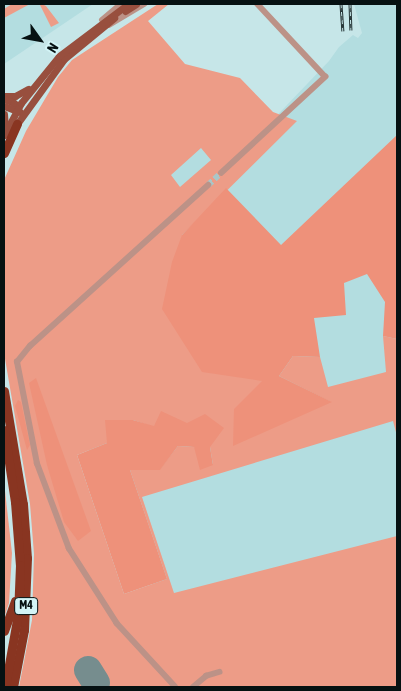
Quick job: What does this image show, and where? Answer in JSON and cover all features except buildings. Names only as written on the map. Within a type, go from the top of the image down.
[{"type":"highway","points":[[4,153],[17,124]]},
{"type":"highway","name":"M4","points":[[4,391],[26,528],[27,594],[21,653],[13,687]]},
{"type":"highway","name":"M4","points":[[4,430],[15,502],[20,587],[15,640],[5,687]]},
{"type":"highway","points":[[4,631],[20,587]]},
{"type":"highway","points":[[19,687],[21,653]]},
{"type":"main road","points":[[4,135],[33,86],[59,56],[99,23],[128,4]]},
{"type":"main road","points":[[17,124],[28,105],[64,59],[96,32],[136,4]]},
{"type":"main road","points":[[4,98],[15,96],[33,86]]},
{"type":"main road","points":[[4,98],[18,111]]},
{"type":"main road","points":[[18,111],[28,105]]},
{"type":"main road","points":[[4,106],[18,111]]},
{"type":"main road","points":[[17,124],[18,111]]},
{"type":"main road","points":[[4,114],[4,135]]},
{"type":"street","points":[[99,23],[121,4]]},
{"type":"street","points":[[96,32],[144,4]]},
{"type":"street","points":[[221,173],[325,77],[258,4]]},
{"type":"street","points":[[175,687],[117,624],[69,549],[37,464],[17,362],[30,346],[208,185]]},
{"type":"street","points":[[193,687],[206,676],[219,672]]},
{"type":"shaded area","points":[[4,4],[93,4],[4,64]]},
{"type":"shaded area","points":[[12,4],[30,4],[4,18],[4,9]]},
{"type":"shaded area","points":[[33,4],[42,4],[46,6],[59,23],[51,27],[40,5]]},
{"type":"shaded area","points":[[158,4],[169,4],[148,21],[185,64],[240,78],[273,112],[297,121],[182,235],[262,381],[331,402],[279,376],[293,356],[320,357],[328,387],[386,372],[383,336],[397,339],[397,436],[393,421],[142,497],[174,593],[397,536],[397,687],[19,687],[32,620],[34,554],[30,504],[4,353],[4,180],[26,131],[58,77],[72,60]],"holes":[[[201,148],[211,160],[180,187],[171,175]],[[133,420],[154,427],[187,423],[210,447],[213,465],[194,447],[178,446],[160,469],[130,470],[167,579],[124,594],[77,455],[107,443]]]},
{"type":"shaded area","points":[[354,4],[397,4],[397,687],[201,687],[37,343],[106,177],[265,128],[329,61],[339,47],[353,35],[358,38],[362,33]]},
{"type":"shaded area","points":[[397,135],[397,339],[383,336],[385,302],[367,274],[344,283],[346,315],[314,318],[320,357],[293,356],[279,376],[332,402],[233,446],[234,409],[262,381],[202,372],[162,309],[172,262],[182,235],[226,188],[281,245]]},
{"type":"shaded area","points":[[36,378],[91,531],[78,541],[64,522],[47,465],[29,383]]},
{"type":"shaded area","points":[[18,400],[21,402],[30,445],[27,450],[15,406]]},
{"type":"shaded area","points":[[161,411],[187,423],[205,414],[224,428],[210,447],[213,465],[200,470],[194,447],[178,446],[160,470],[130,470],[167,579],[124,594],[77,455],[107,443],[105,420],[133,420],[154,426]]},
{"type":"shaded area","points":[[4,482],[12,553],[9,603],[4,618]]},
{"type":"runway","points":[[88,670],[96,683]]},
{"type":"tunnel","points":[[208,185],[221,173]]},
{"type":"railway","points":[[341,4],[343,31]]},
{"type":"railway","points":[[350,4],[351,30]]}]
